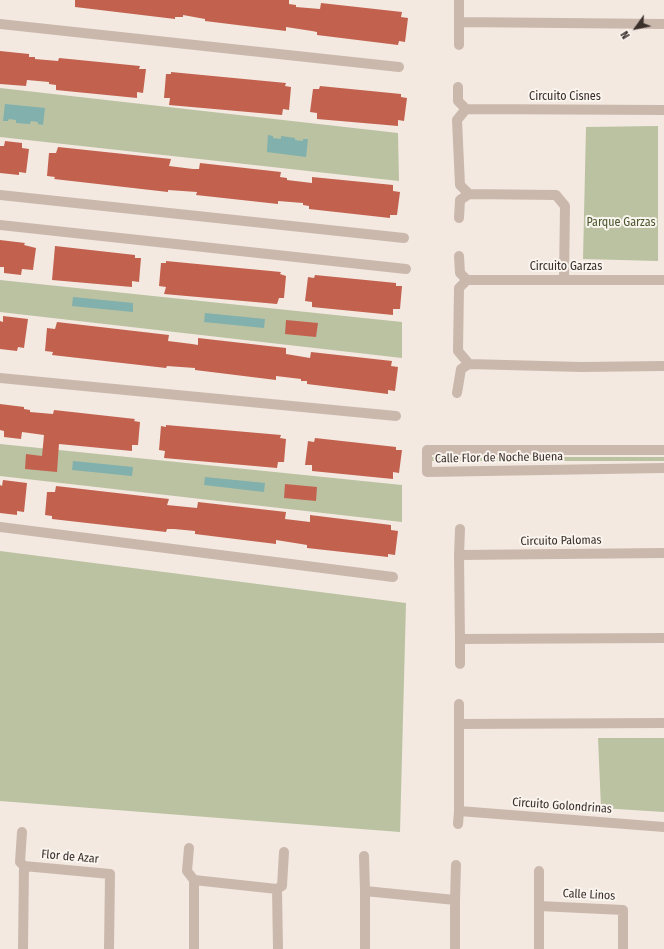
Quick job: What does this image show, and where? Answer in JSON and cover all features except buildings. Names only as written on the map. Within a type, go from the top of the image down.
[{"type":"street","points":[[459,0],[459,45]]},
{"type":"street","points":[[459,22],[664,24]]},
{"type":"street","points":[[0,24],[399,67]]},
{"type":"street","points":[[458,87],[458,101],[466,110],[457,120],[460,185],[469,194]]},
{"type":"street","name":"Circuito Cisnes","points":[[466,110],[664,110]]},
{"type":"street","points":[[459,218],[460,200],[469,194],[556,195],[565,206],[564,279]]},
{"type":"street","points":[[0,195],[404,238]]},
{"type":"street","points":[[0,225],[406,270]]},
{"type":"street","points":[[459,256],[460,274],[467,280],[459,288],[458,351],[469,364]]},
{"type":"street","name":"Circuito Garzas","points":[[467,280],[664,280]]},
{"type":"street","points":[[458,392],[460,369],[469,364],[580,367],[664,366]]},
{"type":"street","points":[[0,378],[396,416]]},
{"type":"street","name":"Calle Flor de Noche Buena","points":[[664,450],[427,450],[427,472],[664,468]]},
{"type":"street","points":[[0,527],[393,577]]},
{"type":"street","points":[[460,529],[460,664]]},
{"type":"street","name":"Circuito Palomas","points":[[459,555],[664,553]]},
{"type":"street","points":[[460,639],[664,638]]},
{"type":"street","points":[[458,824],[459,704]]},
{"type":"street","points":[[460,724],[664,723]]},
{"type":"street","name":"Circuito Golondrinas","points":[[459,811],[664,827]]},
{"type":"street","name":"Flor de Azar","points":[[22,832],[20,862],[24,866],[110,874],[109,949]]},
{"type":"street","points":[[189,848],[187,871],[194,880],[194,949]]},
{"type":"street","points":[[194,880],[277,889],[282,886],[284,852]]},
{"type":"street","points":[[364,856],[365,949]]},
{"type":"street","points":[[455,949],[456,865]]},
{"type":"street","name":"Flor de Azar","points":[[23,949],[24,866]]},
{"type":"street","points":[[538,949],[539,871]]},
{"type":"street","points":[[277,889],[278,949]]},
{"type":"street","points":[[365,891],[455,900]]},
{"type":"street","name":"Calle Linos","points":[[539,906],[623,910],[623,949]]},
{"type":"green space","points":[[0,88],[398,133],[399,181],[0,137]]},
{"type":"green space","name":"Parque Garzas","points":[[658,126],[658,261],[583,259],[586,127]]},
{"type":"green space","points":[[0,280],[402,322],[402,358],[0,312]]},
{"type":"green space","points":[[0,444],[402,485],[402,522],[0,476]]},
{"type":"green space","points":[[430,457],[664,457],[664,461],[429,461]]},
{"type":"green space","points":[[0,551],[406,603],[400,832],[0,801]]},
{"type":"green space","points":[[598,738],[664,738],[664,812],[601,808]]},
{"type":"water","points":[[5,104],[45,108],[43,125],[38,124],[38,122],[31,121],[30,124],[16,123],[16,120],[9,119],[8,121],[3,121]]},
{"type":"water","points":[[268,135],[273,136],[273,138],[281,139],[281,136],[303,141],[303,139],[308,139],[306,157],[267,152]]},
{"type":"water","points":[[73,297],[133,303],[133,312],[72,306]]},
{"type":"water","points":[[205,313],[265,319],[264,328],[204,322]]},
{"type":"water","points":[[73,461],[133,467],[132,476],[72,470]]},
{"type":"water","points":[[205,477],[265,483],[264,492],[204,485]]}]
